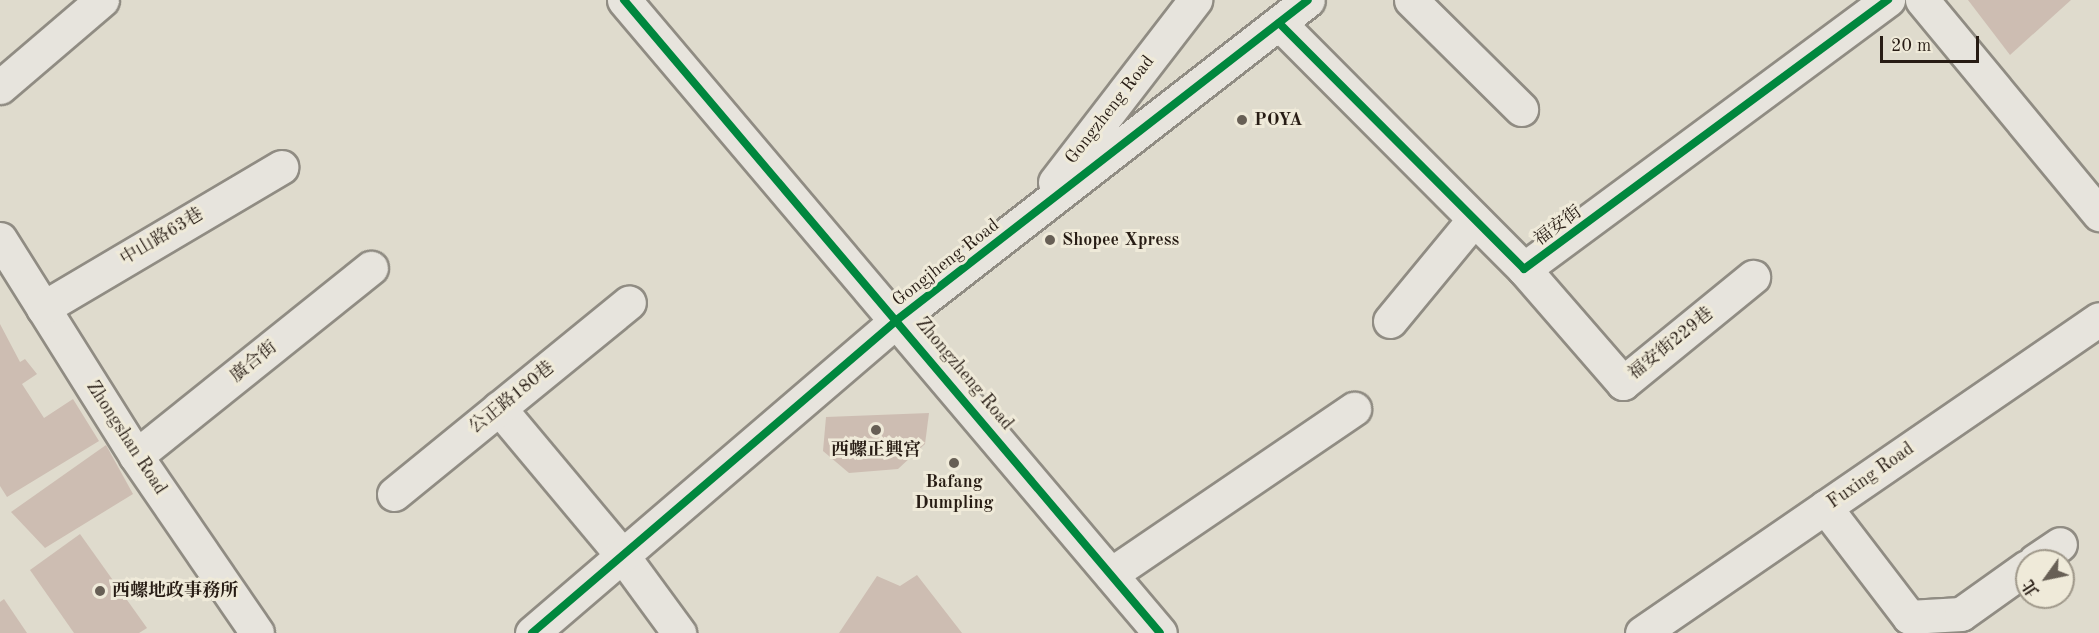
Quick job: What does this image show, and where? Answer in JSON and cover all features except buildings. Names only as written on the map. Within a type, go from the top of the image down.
[{"type":"street","points":[[0,87],[102,0]]},
{"type":"street","name":"Zhongzheng Road","points":[[624,0],[898,319],[1160,633]]},
{"type":"street","name":"Gongzheng Road","points":[[1025,220],[1195,0]]},
{"type":"street","name":"Gongjheng Road","points":[[532,633],[898,319],[1308,0]]},
{"type":"street","points":[[1411,0],[1521,109]]},
{"type":"street","name":"福安街","points":[[1279,23],[1524,269],[1888,0]]},
{"type":"street","points":[[1922,0],[2099,214]]},
{"type":"street","name":"中山路63巷","points":[[43,308],[281,167]]},
{"type":"street","points":[[1390,321],[1474,219]]},
{"type":"street","name":"Zhongshan Road","points":[[0,239],[136,456],[258,633]]},
{"type":"street","name":"廣合街","points":[[136,456],[371,268]]},
{"type":"street","name":"福安街229巷","points":[[1524,269],[1623,383],[1753,277]]},
{"type":"street","name":"公正路180巷","points":[[394,494],[629,302]]},
{"type":"street","name":"Fuxing Road","points":[[1642,633],[2099,319]]},
{"type":"street","points":[[500,408],[622,555],[679,633]]},
{"type":"street","points":[[1111,574],[1354,409]]},
{"type":"street","points":[[1825,507],[1909,617],[1961,614],[2015,576]]},
{"type":"cycle path","points":[[624,0],[1160,633]]},
{"type":"cycle path","points":[[532,633],[898,319],[1308,0]]},
{"type":"cycle path","points":[[1279,23],[1524,269],[1888,0]]},
{"type":"place","name":"POYA","points":[[1242,120]]},
{"type":"place","name":"Shopee Xpress","points":[[1050,240]]},
{"type":"place","name":"西螺正興宮","points":[[876,430]]},
{"type":"place","name":"Bafang Dumpling","points":[[954,463]]},
{"type":"place","name":"西螺地政事務所","points":[[100,591]]}]
